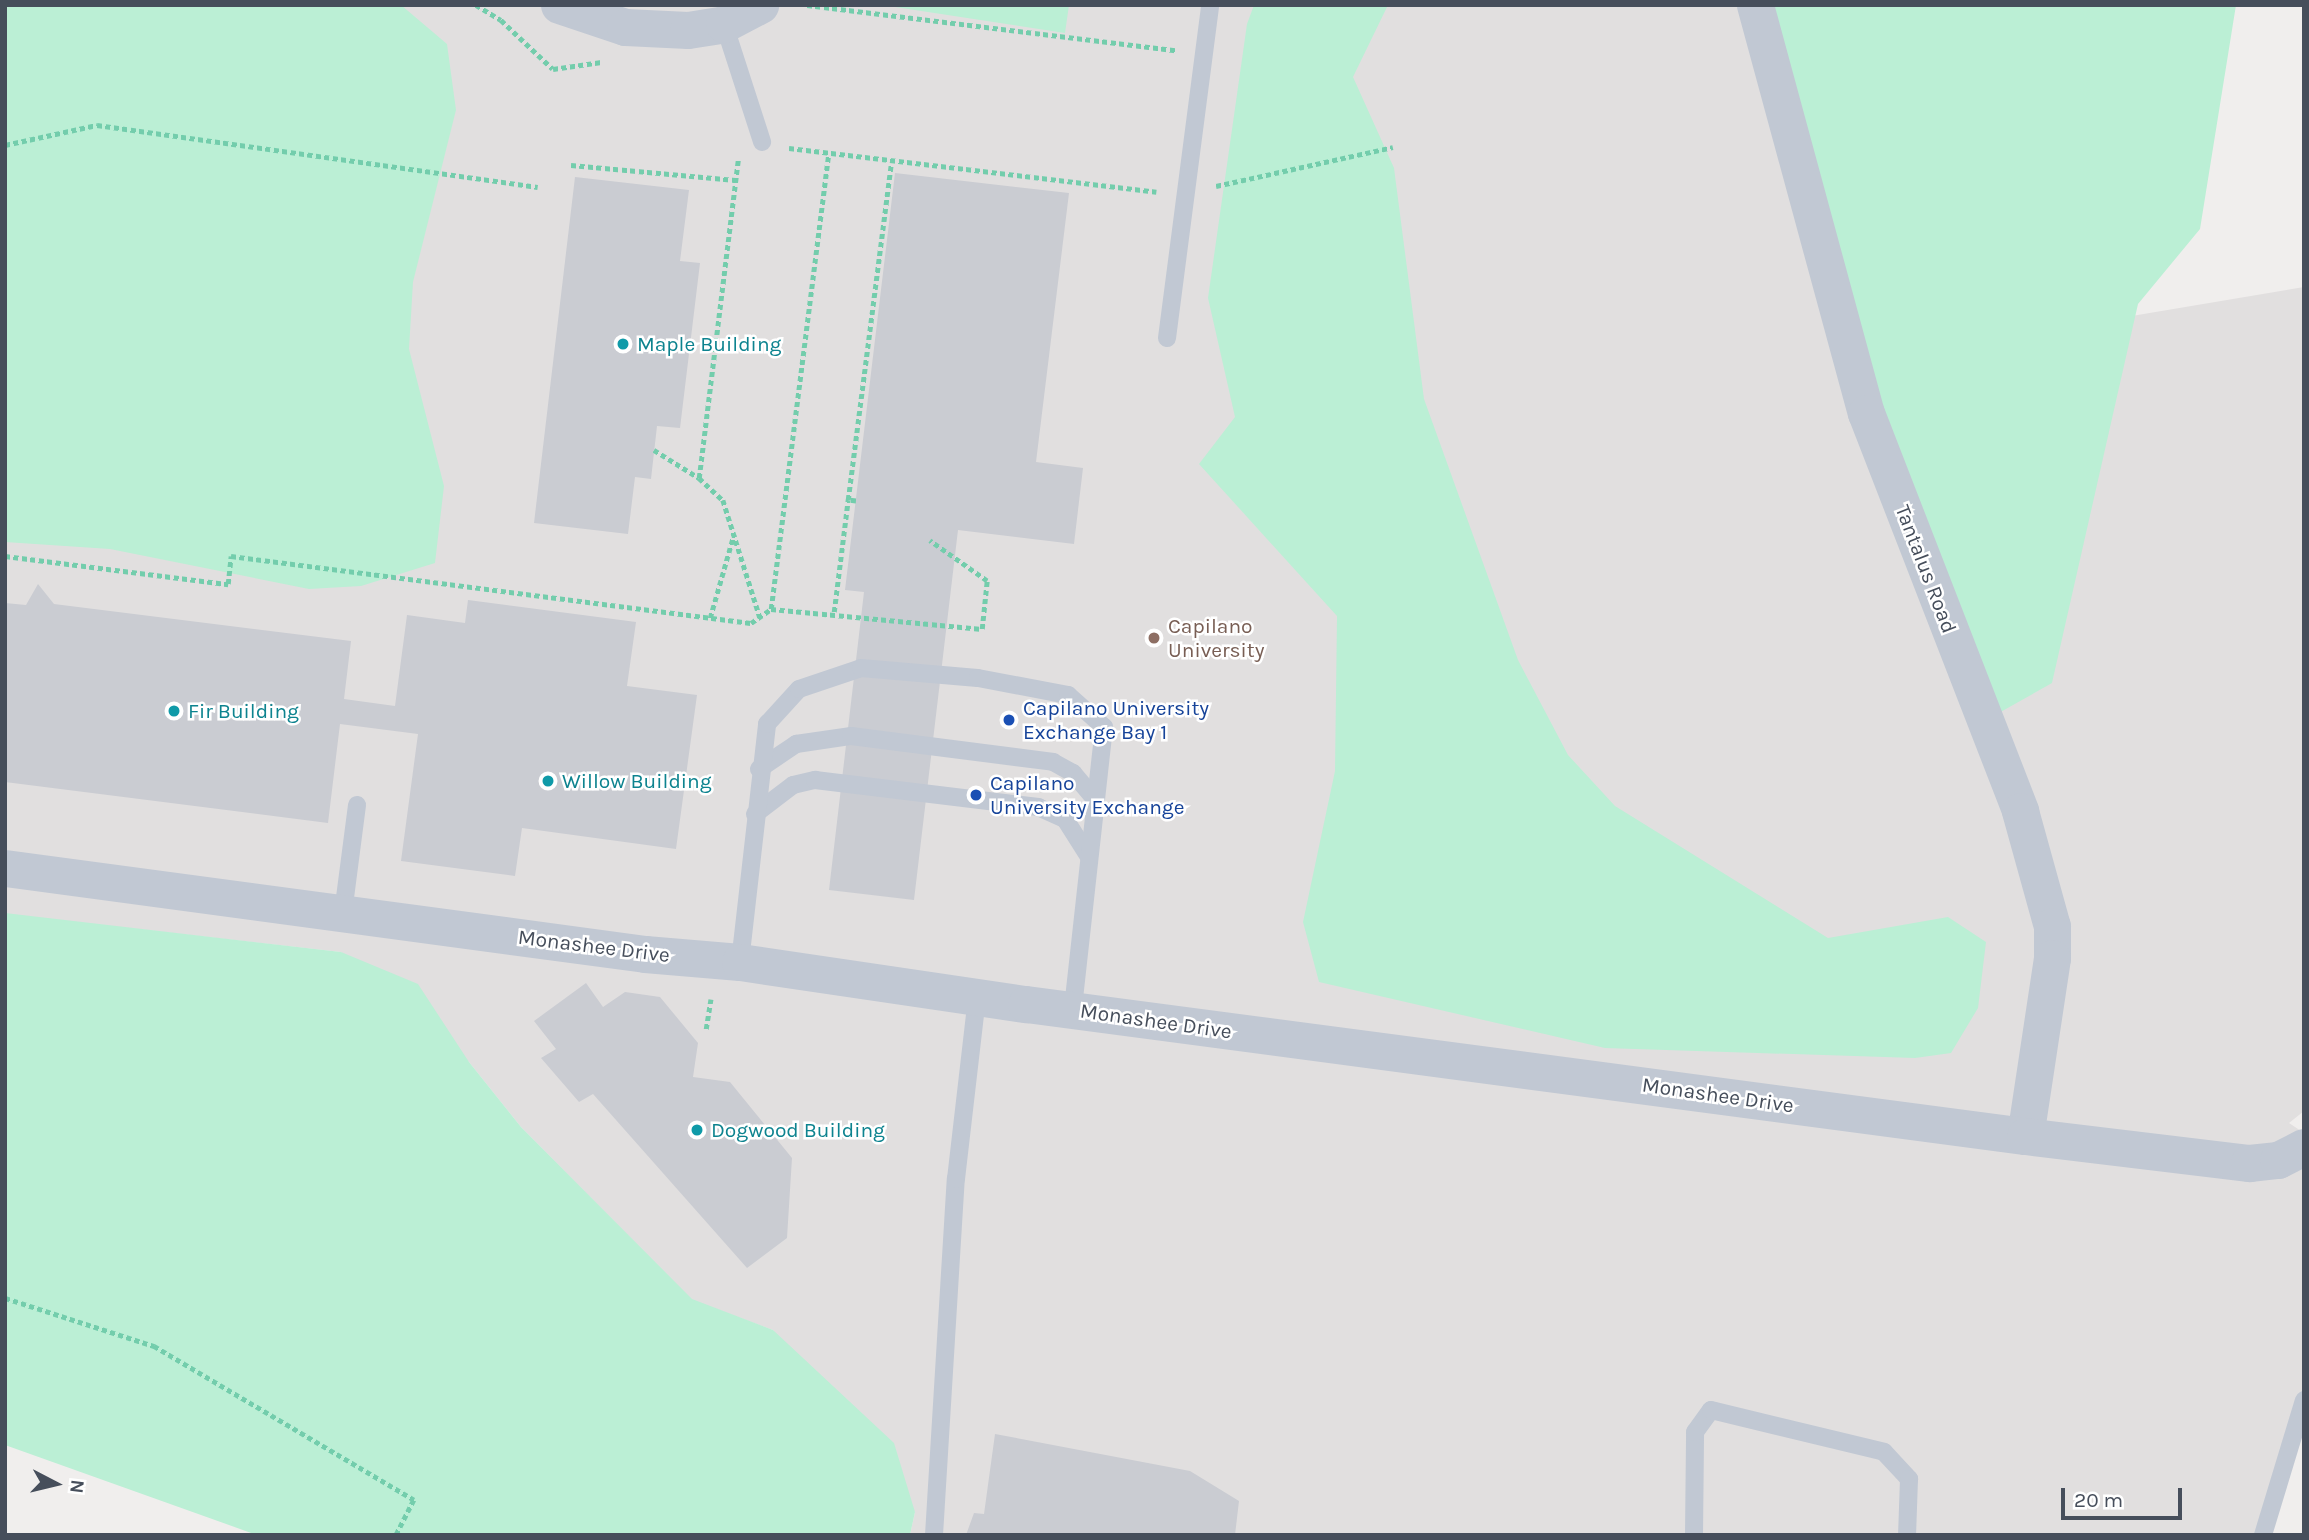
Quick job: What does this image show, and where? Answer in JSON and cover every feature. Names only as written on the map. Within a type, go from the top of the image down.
[{"type":"street","points":[[559,5],[625,27],[688,30],[724,24],[760,5]]},
{"type":"street","name":"Tantalus Road","points":[[1755,5],[1866,413],[2020,811],[2052,926],[2052,958],[2025,1136]]},
{"type":"street","name":"Monashee Drive","points":[[5,868],[645,954],[740,961],[977,997],[2025,1136],[2249,1163],[2278,1160],[2304,1147]]},
{"type":"lane","points":[[1167,338],[1210,5]]},
{"type":"lane","points":[[724,24],[762,142]]},
{"type":"lane","points":[[740,961],[759,769],[767,724],[799,689],[861,668],[978,678],[1068,695],[1104,727],[1073,1010]]},
{"type":"lane","points":[[759,769],[796,744],[851,736],[1053,761],[1073,773],[1096,800]]},
{"type":"lane","points":[[755,814],[793,785],[815,780],[1038,807],[1065,819],[1089,857]]},
{"type":"lane","points":[[343,913],[357,805]]},
{"type":"lane","points":[[934,1535],[957,1179],[977,997]]},
{"type":"lane","points":[[2263,1535],[2304,1401]]},
{"type":"lane","points":[[1694,1535],[1695,1432],[1711,1410],[1884,1452],[1909,1479],[1907,1535]]},
{"type":"path","points":[[807,5],[1203,54]]},
{"type":"path","points":[[5,145],[97,125],[538,187]]},
{"type":"path","points":[[699,478],[738,159],[762,142],[828,156],[1162,192]]},
{"type":"path","points":[[1204,189],[1393,147]]},
{"type":"path","points":[[771,609],[828,156]]},
{"type":"path","points":[[834,612],[891,163]]},
{"type":"path","points":[[571,165],[735,180]]},
{"type":"path","points":[[654,450],[699,478],[723,500],[760,617]]},
{"type":"path","points":[[848,500],[856,501]]},
{"type":"path","points":[[710,618],[734,533]]},
{"type":"path","points":[[5,555],[228,584],[231,556],[751,623],[771,609],[834,612],[982,629],[987,581],[930,541]]},
{"type":"path","points":[[706,1029],[713,986]]},
{"type":"path","points":[[5,1298],[154,1346],[414,1500],[396,1535]]},
{"type":"shaded area","name":"Capilano University","points":[[5,5],[1767,5],[1864,361],[2304,287],[2304,1111],[2289,1123],[2304,1133],[2304,1400],[2263,1535],[910,1535],[915,1512],[773,1330],[692,1300],[521,1127],[469,1062],[341,952],[5,914]]},
{"type":"green space","points":[[5,5],[401,5],[447,44],[456,110],[413,282],[409,349],[444,486],[435,563],[361,586],[309,589],[110,549],[5,542]]},
{"type":"green space","points":[[882,5],[1069,5],[1065,33]]},
{"type":"green space","points":[[1254,5],[1388,5],[1353,77],[1394,168],[1424,399],[1518,660],[1568,755],[1615,806],[1828,938],[1948,917],[1986,942],[1978,1008],[1951,1053],[1915,1058],[1605,1048],[1319,982],[1303,922],[1335,771],[1337,616],[1199,464],[1235,417],[1208,298],[1247,24]]},
{"type":"green space","points":[[1767,5],[2236,5],[2200,229],[2138,304],[2052,683],[1997,714],[1864,362]]},
{"type":"green space","points":[[5,913],[341,952],[418,984],[469,1062],[521,1127],[692,1299],[773,1330],[894,1443],[915,1512],[910,1535],[257,1535],[5,1445]]},
{"type":"building","points":[[895,173],[1069,193],[1036,462],[1083,468],[1074,544],[958,530],[914,900],[829,890],[864,592],[845,590]]},
{"type":"building","name":"Maple Building","points":[[575,177],[689,190],[680,261],[700,263],[680,428],[657,426],[651,479],[635,477],[628,534],[534,523]]},
{"type":"building","points":[[38,584],[54,604],[351,641],[344,699],[395,706],[407,615],[465,623],[468,600],[636,622],[627,686],[697,695],[676,849],[522,828],[515,876],[401,861],[418,734],[340,724],[328,823],[5,782],[5,603],[26,605]]},
{"type":"building","name":"Dogwood Building","points":[[586,983],[603,1007],[625,992],[660,997],[698,1043],[693,1077],[730,1082],[792,1158],[787,1238],[747,1268],[593,1094],[579,1102],[541,1058],[556,1049],[534,1021]]},
{"type":"building","points":[[995,1434],[1190,1471],[1239,1501],[1235,1535],[966,1535],[974,1513],[984,1514]]},
{"type":"place","name":"Maple Building","points":[[623,344]]},
{"type":"place","name":"Capilano University","points":[[1154,638]]},
{"type":"place","name":"Fir Building","points":[[174,711]]},
{"type":"place","name":"Capilano University Exchange Bay 1","points":[[1009,720]]},
{"type":"place","name":"Willow Building","points":[[548,781]]},
{"type":"place","name":"Capilano University Exchange","points":[[976,795]]},
{"type":"place","name":"Dogwood Building","points":[[697,1130]]}]
